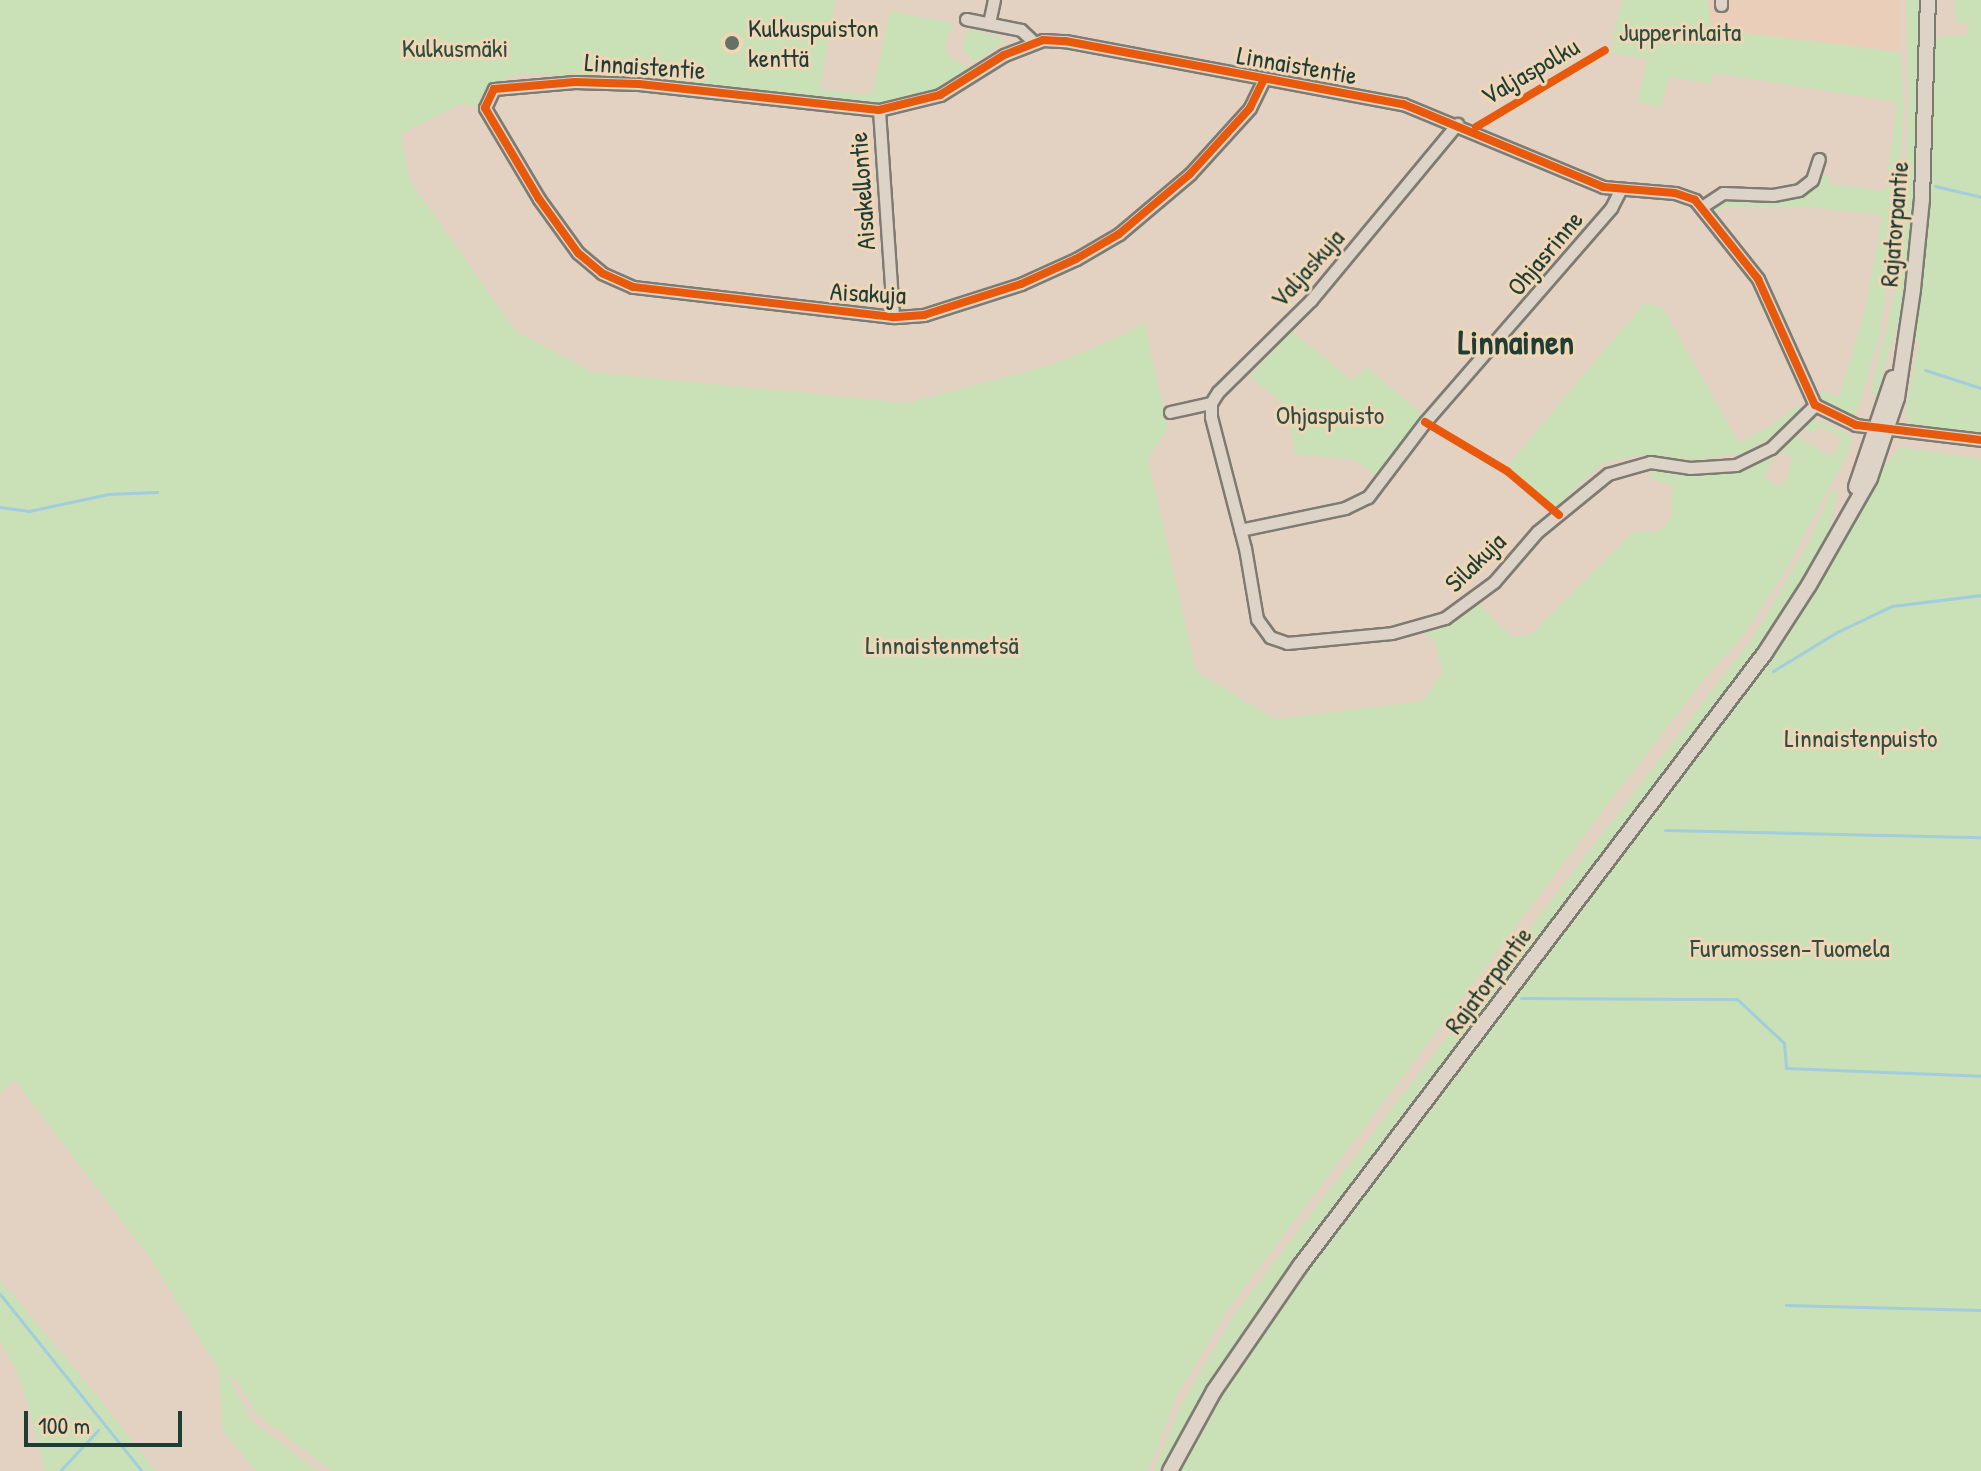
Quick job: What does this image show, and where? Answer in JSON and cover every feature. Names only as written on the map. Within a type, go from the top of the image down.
[{"type":"main road","name":"Rajatorpantie","points":[[1170,1471],[1214,1391],[1263,1316],[1751,672],[1809,585],[1845,519],[1883,429],[1913,289],[1925,107],[1928,0]]},
{"type":"street","points":[[989,23],[994,0]]},
{"type":"street","points":[[966,19],[1021,30],[1033,41]]},
{"type":"street","name":"Linnaistentie","points":[[488,99],[494,89],[512,85],[575,82],[639,84],[879,110],[940,95],[1004,55],[1033,41],[1065,41],[1403,104],[1591,182],[1620,190],[1675,193],[1703,206]]},
{"type":"street","name":"Aisakuja","points":[[488,99],[485,108],[539,199],[578,253],[602,273],[633,287],[893,317],[924,315],[1021,284],[1076,259],[1119,234],[1190,174],[1250,108],[1264,79]]},
{"type":"street","name":"Aisakellontie","points":[[879,110],[893,317]]},
{"type":"street","name":"Valjaskuja","points":[[1211,403],[1218,392],[1311,300],[1457,124]]},
{"type":"street","points":[[1819,159],[1812,180],[1799,190],[1773,195],[1723,193],[1703,206],[1758,279],[1815,405],[1839,419],[1883,429],[1981,440]]},
{"type":"street","name":"Ohjasrinne","points":[[1240,530],[1345,508],[1368,497],[1425,422],[1611,208],[1620,190]]},
{"type":"street","points":[[1170,412],[1211,403]]},
{"type":"street","name":"Silakuja","points":[[1211,403],[1211,417],[1240,530],[1257,619],[1270,637],[1287,643],[1416,629],[1445,618],[1475,599],[1537,532],[1608,474],[1650,462],[1690,468],[1736,465],[1771,448],[1815,405]]},
{"type":"shaded area","points":[[1708,0],[1900,0],[1901,52],[1711,29]]},
{"type":"green space","points":[[0,0],[835,0],[820,89],[867,95],[873,90],[890,11],[954,23],[946,40],[946,54],[972,71],[943,89],[879,106],[617,75],[522,74],[489,84],[476,107],[462,103],[401,134],[410,181],[516,331],[592,372],[907,403],[1051,365],[1123,335],[1144,322],[1168,428],[1148,459],[1196,671],[1275,719],[1423,701],[1443,672],[1434,640],[1424,634],[1425,630],[1476,601],[1511,636],[1530,635],[1633,532],[1659,531],[1671,518],[1672,485],[1651,479],[1651,469],[1710,472],[1737,468],[1767,455],[1773,457],[1764,478],[1782,487],[1793,459],[1779,451],[1780,445],[1794,435],[1832,457],[1842,438],[1819,426],[1815,432],[1808,431],[1804,425],[1811,418],[1852,437],[1851,447],[1783,575],[1743,636],[1709,673],[1608,804],[1228,1309],[1176,1398],[1148,1471],[332,1471],[256,1414],[237,1381],[228,1375],[251,1420],[318,1471],[256,1471],[223,1431],[218,1369],[152,1261],[15,1080],[0,1093]]},
{"type":"green space","name":"Jupperinlaita","points":[[1623,0],[1708,0],[1712,29],[1901,52],[1904,106],[1897,220],[1879,338],[1855,417],[1830,409],[1816,397],[1822,392],[1839,397],[1865,311],[1882,215],[1809,207],[1720,207],[1719,214],[1714,213],[1714,205],[1722,196],[1805,194],[1818,185],[1821,177],[1830,176],[1829,184],[1886,191],[1897,102],[1713,73],[1711,84],[1669,77],[1661,107],[1638,102],[1647,59],[1608,52],[1614,46],[1613,35]]},
{"type":"green space","points":[[1906,0],[1921,0],[1915,223],[1908,287],[1876,397],[1871,390],[1896,289],[1905,182],[1909,102]]},
{"type":"green space","points":[[1955,0],[1981,0],[1981,433],[1908,424],[1906,408],[1919,342],[1915,340],[1929,200],[1935,41],[1940,37],[1968,35],[1968,24],[1955,23]]},
{"type":"green space","points":[[972,29],[1005,39],[1004,42],[977,61],[972,60],[962,49],[965,35]]},
{"type":"green space","points":[[1644,303],[1662,307],[1739,443],[1775,423],[1798,405],[1800,409],[1768,439],[1744,453],[1693,460],[1642,454],[1603,463],[1555,507],[1508,465]]},
{"type":"green space","name":"Ohjaspuisto","points":[[1291,331],[1352,380],[1366,367],[1423,414],[1375,475],[1354,459],[1296,455],[1284,404],[1250,377]]},
{"type":"green space","name":"Furumossen-Tuomela","points":[[1900,447],[1981,459],[1981,1471],[1179,1471],[1240,1362],[1277,1307],[1794,625],[1882,469]]},
{"type":"green space","points":[[1832,490],[1837,492],[1829,536],[1785,613],[1266,1300],[1222,1365],[1165,1471],[1154,1471],[1181,1405],[1235,1313],[1753,637],[1808,544]]},
{"type":"green space","points":[[0,1280],[156,1471],[44,1471],[31,1414],[14,1365],[0,1341]]},
{"type":"waterway","points":[[1935,186],[1981,197]]},
{"type":"waterway","points":[[1925,370],[1981,388]]},
{"type":"waterway","points":[[0,507],[29,511],[108,494],[157,492]]},
{"type":"waterway","points":[[1773,671],[1837,632],[1892,606],[1981,595]]},
{"type":"waterway","points":[[1665,830],[1981,837]]},
{"type":"waterway","points":[[1521,998],[1737,999],[1784,1043],[1786,1068],[1981,1076]]},
{"type":"waterway","points":[[0,1294],[142,1471]]},
{"type":"waterway","points":[[1786,1305],[1981,1310]]},
{"type":"waterway","points":[[60,1471],[98,1430]]},
{"type":"cycle path","points":[[1264,79],[1250,108],[1190,174],[1119,234],[1076,259],[1021,284],[924,315],[893,317],[633,287],[602,273],[578,253],[539,199],[485,108],[494,89],[575,82],[639,84],[879,110],[940,95],[1004,55],[1043,40],[1065,41],[1403,104],[1603,187],[1675,193],[1695,200],[1758,279],[1815,405],[1856,425],[1981,440]]},
{"type":"cycle path","name":"Valjaspolku","points":[[1476,127],[1605,50]]},
{"type":"cycle path","points":[[1425,422],[1507,471],[1559,515]]},
{"type":"place","name":"Kulkuspuiston kenttä","points":[[732,43]]},
{"type":"district","name":"Linnainen","points":[[1516,343]]},
{"type":"park label","name":"Kulkusmäki","points":[[455,48]]},
{"type":"park label","name":"Linnaistenmetsä","points":[[942,645]]},
{"type":"park label","name":"Linnaistenpuisto","points":[[1861,738]]}]
